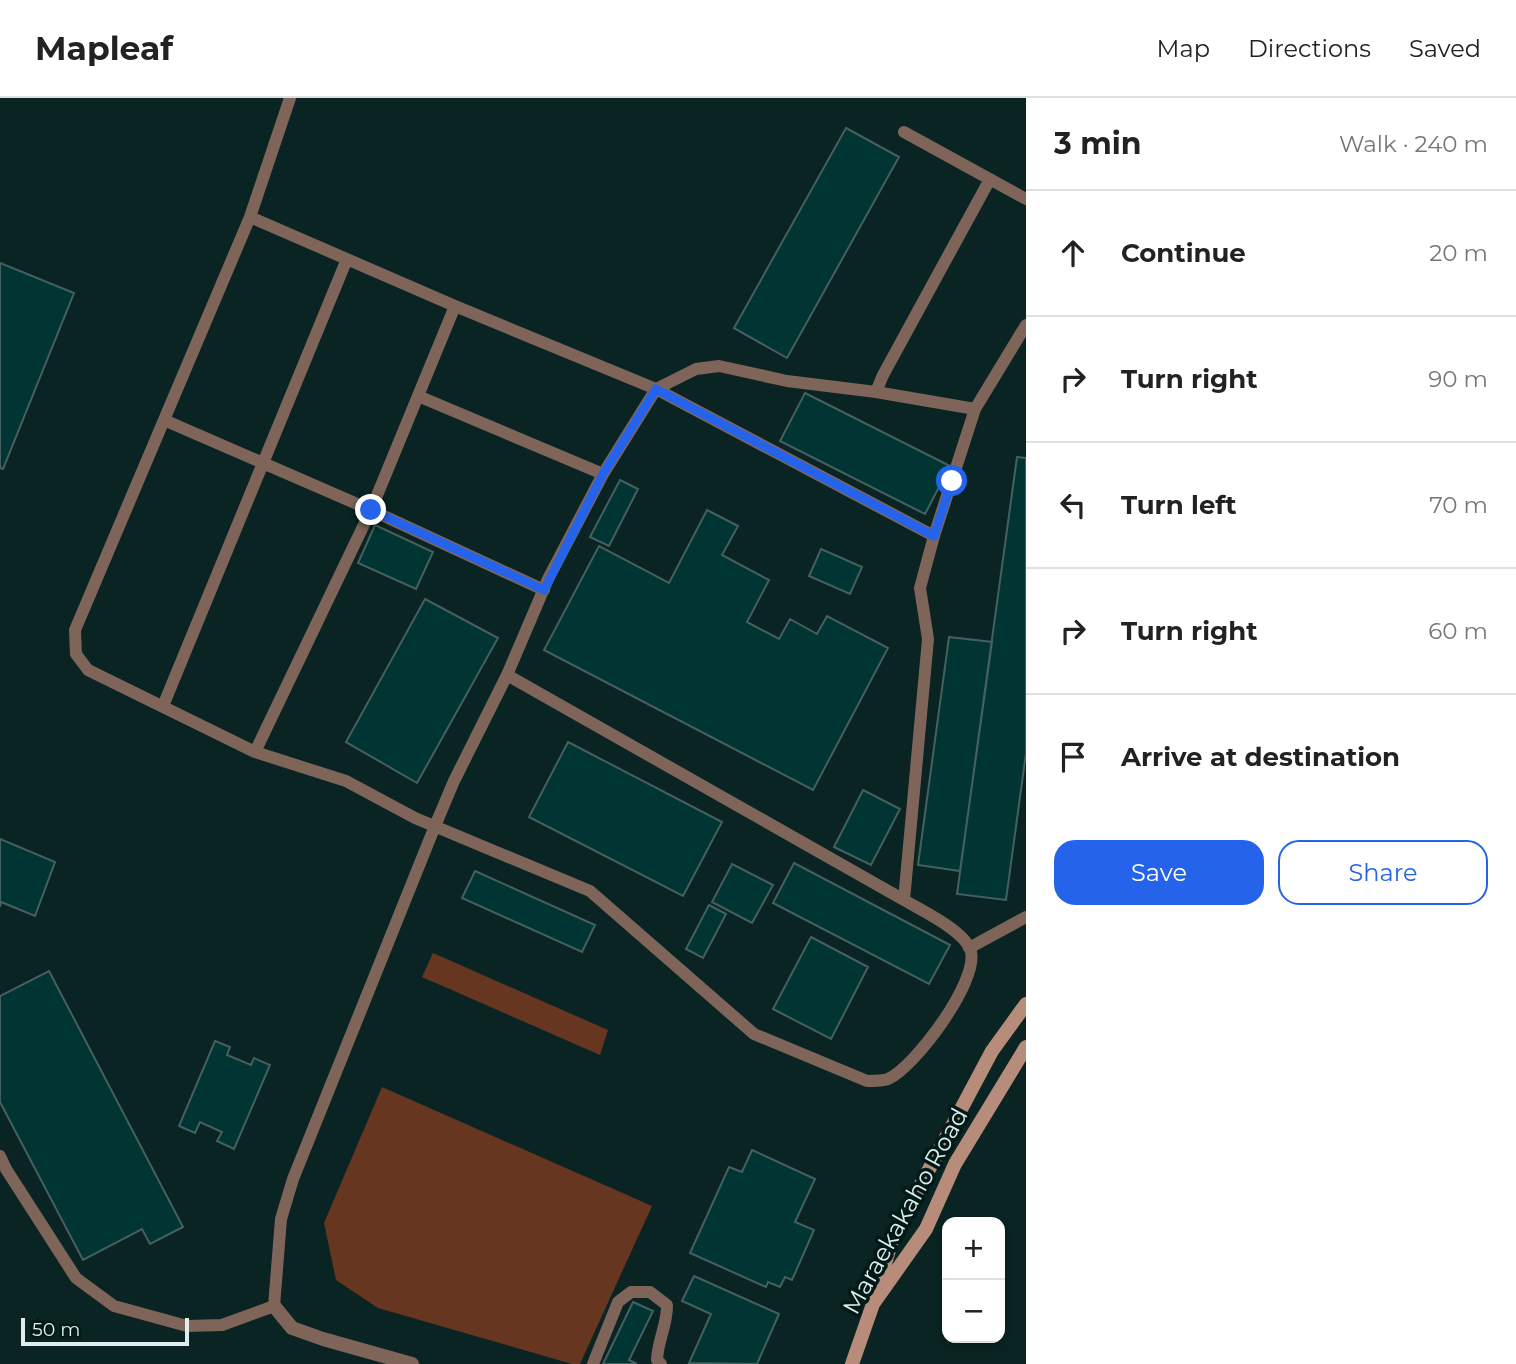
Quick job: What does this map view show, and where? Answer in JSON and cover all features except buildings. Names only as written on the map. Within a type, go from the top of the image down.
[{"type":"main road","points":[[873,1304],[893,1237],[992,1051],[1026,1004]]},
{"type":"main road","name":"Maraekakaho Road","points":[[852,1364],[873,1304],[926,1229],[955,1164],[1026,1047]]},
{"type":"street","points":[[274,1306],[292,1328],[412,1364]]},
{"type":"lane","points":[[290,98],[250,216],[75,631],[76,654],[88,670],[255,752],[346,781],[435,827],[590,891],[754,1034],[867,1081],[887,1079],[905,1066],[948,1015],[969,977],[971,952],[959,934],[904,900],[507,675]]},
{"type":"lane","points":[[904,132],[1026,199]]},
{"type":"lane","points":[[876,392],[883,374],[990,179]]},
{"type":"lane","points":[[250,216],[455,306],[656,389],[934,536]]},
{"type":"lane","points":[[163,706],[347,259]]},
{"type":"lane","points":[[255,752],[371,510],[455,306]]},
{"type":"lane","points":[[904,900],[928,639],[920,588],[975,409],[1026,325]]},
{"type":"lane","points":[[0,1156],[76,1278],[114,1306],[187,1326],[222,1325],[274,1306],[281,1219],[293,1179],[454,781],[507,675],[544,590],[603,474],[656,389],[696,369],[719,366],[787,381],[876,392],[975,409]]},
{"type":"lane","points":[[418,396],[603,474]]},
{"type":"lane","points":[[164,420],[371,510],[544,590]]},
{"type":"lane","points":[[969,948],[1026,917]]},
{"type":"lane","points":[[593,1364],[618,1301],[631,1292],[650,1292],[667,1305],[667,1323],[658,1342],[657,1360],[662,1364]]},
{"type":"shaded area","points":[[433,953],[608,1030],[600,1055],[422,977]]},
{"type":"shaded area","points":[[382,1087],[652,1206],[580,1364],[572,1364],[378,1308],[336,1280],[324,1223]]},
{"type":"route","points":[[371,510],[544,590],[603,474],[656,389],[934,536],[952,481]]}]
